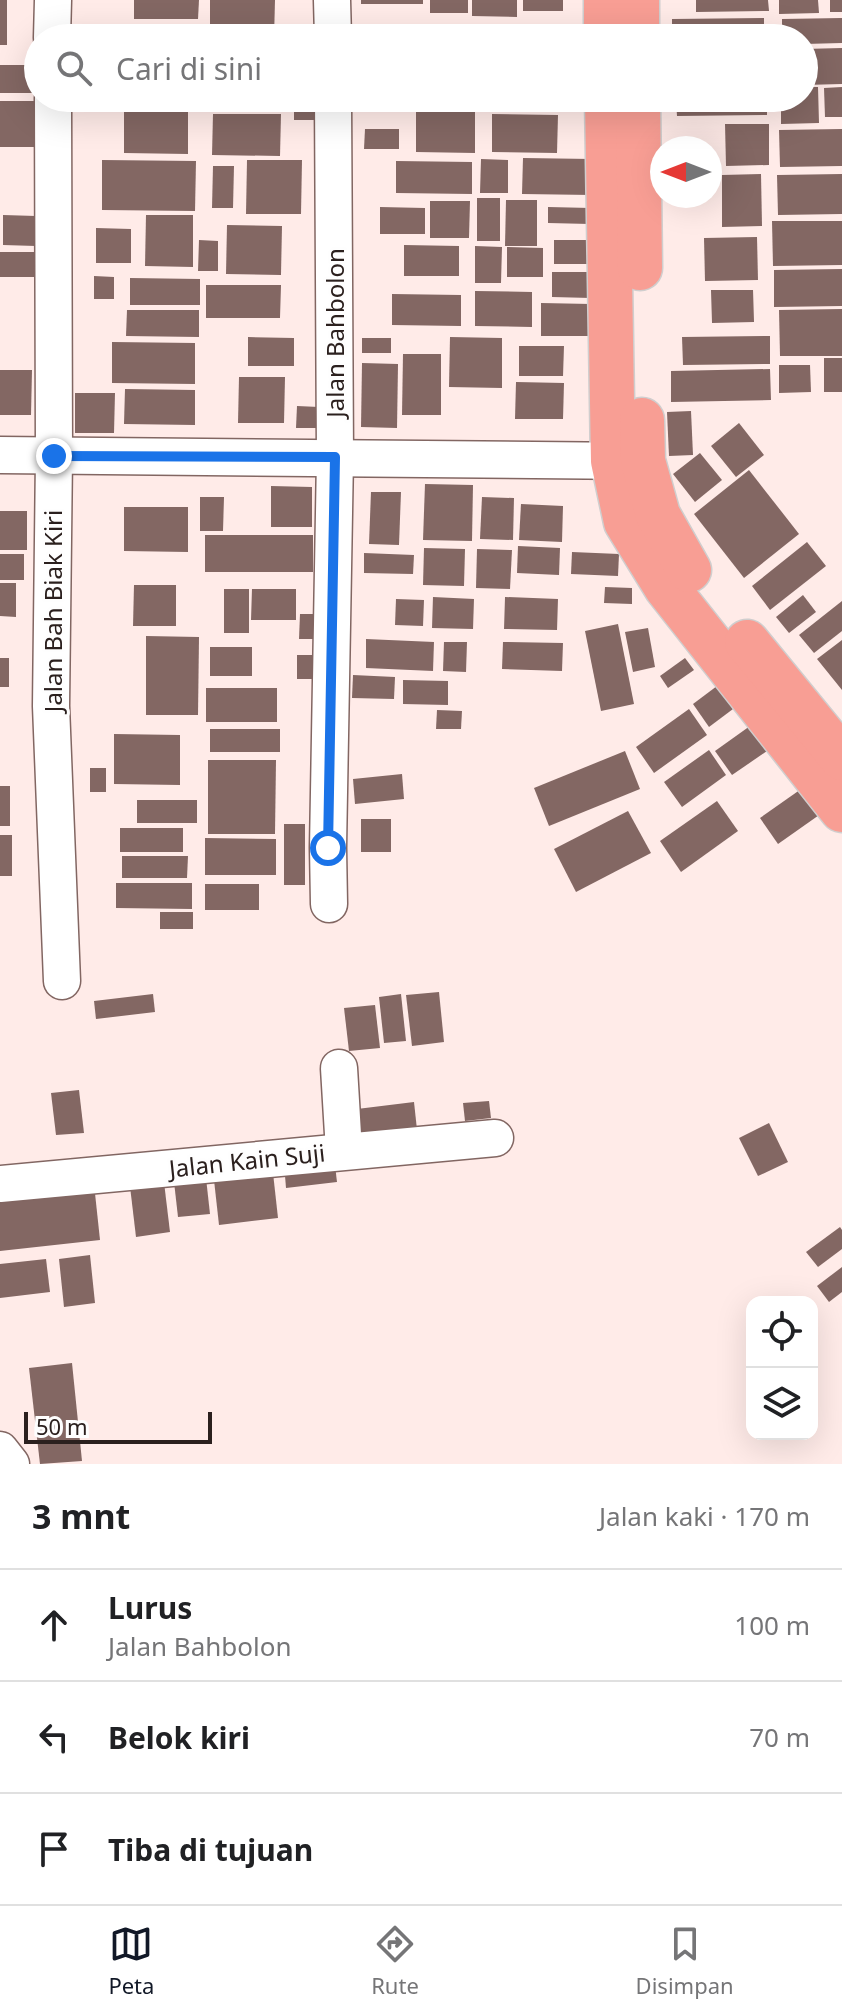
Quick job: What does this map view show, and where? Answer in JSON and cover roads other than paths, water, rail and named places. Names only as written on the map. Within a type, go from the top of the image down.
[{"type":"highway","points":[[606,0],[606,24]]},
{"type":"highway","points":[[637,0],[637,24]]},
{"type":"highway","points":[[608,112],[628,461],[689,571],[842,758]]},
{"type":"highway","points":[[638,112],[626,522],[666,587],[842,810]]},
{"type":"street","points":[[52,24],[53,0]]},
{"type":"street","points":[[332,0],[333,24]]},
{"type":"street","name":"Jalan Bah Biak Kiri","points":[[53,112],[51,706],[62,981]]},
{"type":"street","name":"Jalan Bahbolon","points":[[329,904],[335,457],[333,112]]},
{"type":"street","points":[[0,455],[628,461]]},
{"type":"street","points":[[339,1068],[344,1151]]},
{"type":"street","name":"Jalan Kain Suji","points":[[0,1184],[495,1138]]},
{"type":"street","points":[[0,1450],[11,1464]]}]
